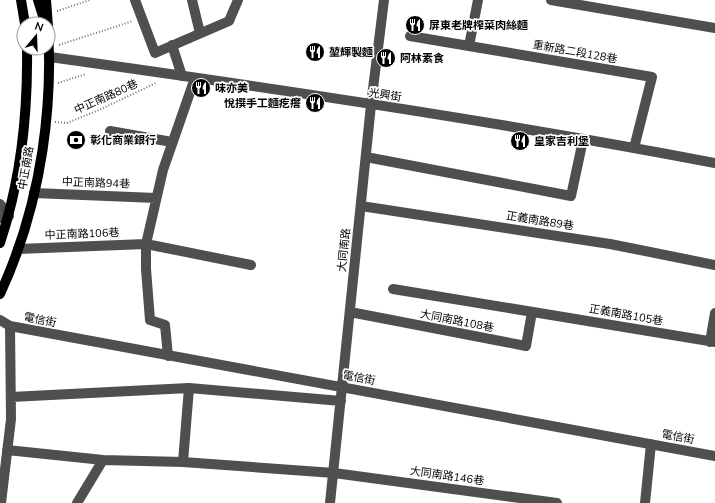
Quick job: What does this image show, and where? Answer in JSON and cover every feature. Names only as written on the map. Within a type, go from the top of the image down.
[{"type":"main road","points":[[21,0],[24,16]]},
{"type":"main road","points":[[26,16],[27,0]]},
{"type":"main road","points":[[38,0],[43,16]]},
{"type":"main road","name":"中正南路","points":[[46,0],[48,14]]},
{"type":"main road","name":"中正南路","points":[[0,243],[4,217],[16,187],[25,118],[27,56]]},
{"type":"main road","name":"中正南路","points":[[0,294],[18,249],[34,193],[46,121],[50,56]]},
{"type":"street","points":[[135,0],[155,53],[229,21],[238,0]]},
{"type":"street","points":[[192,0],[200,33]]},
{"type":"street","name":"大同南路","points":[[330,503],[371,105],[384,0]]},
{"type":"street","points":[[410,36],[469,46],[478,0]]},
{"type":"street","points":[[551,0],[715,28]]},
{"type":"street","points":[[172,45],[182,76]]},
{"type":"street","name":"光興街","points":[[56,46],[171,75],[371,105],[634,148],[715,163]]},
{"type":"street","name":"重新路二段128巷","points":[[469,46],[652,77],[634,148]]},
{"type":"street","points":[[168,356],[165,325],[150,320],[146,269],[146,244],[162,170],[194,78]]},
{"type":"street","points":[[110,131],[172,142]]},
{"type":"street","points":[[366,157],[571,196],[583,140]]},
{"type":"street","name":"中正南路94巷","points":[[34,193],[156,198]]},
{"type":"street","points":[[0,204],[4,217]]},
{"type":"street","name":"正義南路89巷","points":[[361,206],[610,244],[715,265]]},
{"type":"street","name":"中正南路106巷","points":[[18,249],[146,244],[251,265]]},
{"type":"street","name":"正義南路105巷","points":[[393,289],[712,342]]},
{"type":"street","name":"大同南路108巷","points":[[350,312],[526,346],[532,312]]},
{"type":"street","points":[[712,342],[715,313]]},
{"type":"street","name":"電信街","points":[[0,320],[10,326],[715,456]]},
{"type":"street","points":[[1,503],[11,419],[10,326]]},
{"type":"street","points":[[11,397],[189,388],[341,401]]},
{"type":"street","points":[[184,462],[189,388]]},
{"type":"street","points":[[645,503],[651,444]]},
{"type":"street","name":"大同南路146巷","points":[[7,450],[103,460],[184,462],[334,473],[557,503]]},
{"type":"street","points":[[77,503],[103,460]]},
{"type":"path","points":[[48,14],[90,0]]},
{"type":"path","points":[[56,42],[142,18]]},
{"type":"path","points":[[49,85],[86,74]]},
{"type":"path","name":"中正南路80巷","points":[[46,121],[67,123],[136,93],[171,75]]},
{"type":"place","name":"屏東老牌榨菜肉絲麵","points":[[415,25]]},
{"type":"place","name":"堃輝製麵","points":[[315,52]]},
{"type":"place","name":"阿林素食","points":[[386,58]]},
{"type":"place","name":"味亦美","points":[[201,88]]},
{"type":"place","name":"悅撰手工麵疙瘩","points":[[315,103]]},
{"type":"place","name":"彰化商業銀行","points":[[76,140]]},
{"type":"place","name":"皇家吉利堡","points":[[520,141]]}]
